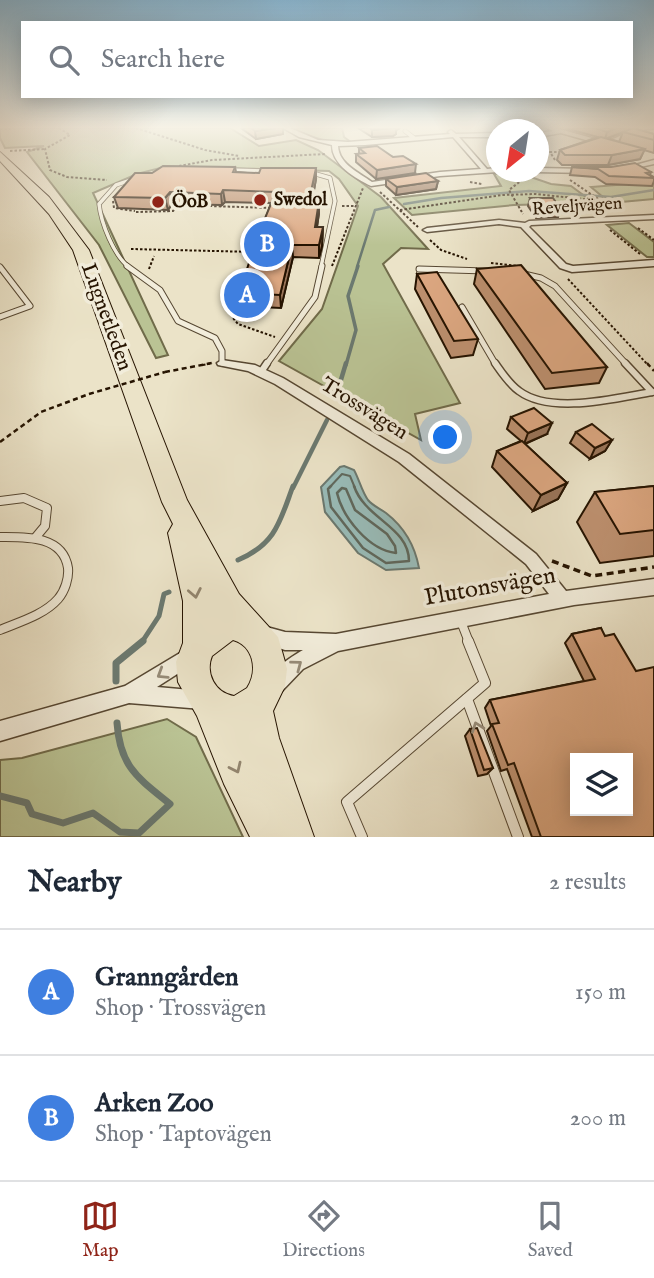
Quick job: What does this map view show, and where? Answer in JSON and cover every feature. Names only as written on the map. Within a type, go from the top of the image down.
[{"type":"highway","name":"Lugnetleden","points":[[17,167],[67,224],[81,250],[174,502],[198,601],[197,649]]},
{"type":"highway","name":"Lugnetleden","points":[[174,502],[228,604],[253,632]]},
{"type":"highway","points":[[207,703],[230,715],[242,713],[259,701],[270,682],[269,658],[253,632],[233,624],[222,626],[208,634],[197,649],[193,677],[237,771],[272,837]]},
{"type":"highway","points":[[259,701],[261,738],[294,837]]},
{"type":"street","points":[[348,167],[371,184],[486,171]]},
{"type":"street","points":[[482,167],[486,171]]},
{"type":"street","points":[[618,169],[627,167]]},
{"type":"street","points":[[549,170],[594,171]]},
{"type":"street","name":"Reveljvägen","points":[[525,221],[599,221],[654,217]]},
{"type":"street","points":[[427,230],[525,221]]},
{"type":"street","name":"Reveljvägen","points":[[525,221],[563,266],[572,270],[653,263]]},
{"type":"street","name":"Trossvägen","points":[[222,363],[261,372],[404,458],[531,559],[563,599]]},
{"type":"street","name":"Plutonsvägen","points":[[253,632],[283,640],[335,643],[563,599],[654,587]]},
{"type":"street","name":"Plutonsvägen","points":[[259,701],[297,663],[335,643]]},
{"type":"street","points":[[0,731],[129,694],[197,649]]},
{"type":"street","points":[[129,694],[207,703]]},
{"type":"lane","points":[[222,170],[270,171]]},
{"type":"lane","points":[[261,372],[282,339],[315,297],[335,201],[330,178],[321,173],[298,172]]},
{"type":"lane","points":[[143,177],[116,185],[98,208],[122,262],[155,285],[168,300],[178,321],[218,339],[222,346],[222,363]]},
{"type":"lane","points":[[0,267],[30,306],[0,317]]},
{"type":"lane","points":[[419,269],[490,271]]},
{"type":"lane","points":[[514,273],[541,278],[555,286],[653,392]]},
{"type":"lane","points":[[462,307],[503,374],[528,397],[565,403],[653,392]]},
{"type":"lane","points":[[0,501],[19,497],[37,501],[47,508],[45,526],[35,538]]},
{"type":"lane","points":[[0,537],[35,538],[53,543],[68,560],[69,577],[59,598],[38,614],[0,630]]},
{"type":"lane","points":[[362,837],[347,802],[485,683],[459,618]]},
{"type":"lane","points":[[467,699],[518,837]]},
{"type":"path","points":[[49,167],[50,170],[68,177],[110,180]]},
{"type":"path","points":[[172,168],[177,167]]},
{"type":"path","points":[[519,182],[509,190],[525,221]]},
{"type":"path","points":[[371,184],[396,206]]},
{"type":"path","points":[[400,210],[512,194],[601,200],[590,192]]},
{"type":"path","points":[[136,212],[173,211],[178,205],[272,208],[265,214]]},
{"type":"path","points":[[333,206],[355,206]]},
{"type":"path","points":[[599,221],[653,263]]},
{"type":"path","points":[[254,258],[258,247]]},
{"type":"path","points":[[131,249],[256,252]]},
{"type":"path","points":[[152,270],[148,268],[154,256]]},
{"type":"path","points":[[246,281],[233,318],[238,324],[282,339]]},
{"type":"path","points":[[230,288],[243,288]]},
{"type":"path","points":[[224,303],[237,305]]},
{"type":"path","points":[[0,442],[18,425],[40,413],[89,394],[165,372],[222,363]]},
{"type":"path","points":[[551,561],[592,576],[654,567]]},
{"type":"green space","points":[[39,167],[164,167],[137,174],[93,193],[168,355],[156,358],[99,245]]},
{"type":"green space","points":[[202,167],[341,167],[381,197],[428,249],[401,248],[383,264],[460,403],[415,414],[421,440],[279,361],[322,309],[358,206],[339,179],[329,171]]},
{"type":"green space","points":[[499,182],[545,182],[571,186],[594,203],[514,205],[412,215],[394,198],[501,186]]},
{"type":"green space","points":[[654,182],[654,199],[610,203],[591,187]]},
{"type":"green space","points":[[629,223],[654,242],[654,257],[647,257],[607,225]]},
{"type":"green space","points":[[167,719],[196,737],[243,837],[0,837],[0,760],[22,758]]},
{"type":"water","points":[[344,466],[354,470],[368,500],[392,518],[403,531],[412,545],[419,568],[386,570],[358,553],[325,512],[321,487]]},
{"type":"building","points":[[161,167],[235,167],[233,172],[259,173],[261,168],[316,168],[309,201],[319,201],[315,227],[323,227],[319,245],[292,245],[280,295],[239,293],[276,192],[223,190],[221,194],[170,192],[165,198],[114,197],[135,173],[152,173]]},
{"type":"building","points":[[373,167],[396,167],[377,170]]},
{"type":"building","points":[[573,167],[642,167],[651,172],[646,173],[654,178],[609,176],[598,169]]},
{"type":"building","points":[[426,173],[438,181],[397,187],[386,179]]},
{"type":"building","points":[[530,198],[553,198],[560,208],[539,209]]},
{"type":"building","points":[[521,265],[607,367],[552,373],[477,269]]},
{"type":"building","points":[[437,272],[478,339],[454,341],[417,274]]},
{"type":"building","points":[[534,408],[552,423],[528,433],[511,417]]},
{"type":"building","points":[[592,424],[612,440],[595,448],[576,432]]},
{"type":"building","points":[[522,441],[567,483],[541,495],[497,451]]},
{"type":"building","points":[[654,486],[654,530],[620,534],[595,492]]},
{"type":"building","points":[[601,628],[605,636],[614,634],[636,671],[654,667],[654,837],[541,837],[514,763],[508,765],[492,724],[499,723],[490,700],[595,679],[572,634]]},
{"type":"building","points":[[477,728],[493,768],[484,770],[470,729]]},
{"type":"waterway","points":[[404,204],[441,198],[529,191],[611,197],[654,190]]},
{"type":"waterway","points":[[357,267],[375,210],[389,207]]},
{"type":"waterway","points":[[346,365],[356,330],[348,296],[358,266]]},
{"type":"waterway","points":[[337,393],[346,363]]},
{"type":"waterway","points":[[293,488],[327,420]]},
{"type":"waterway","points":[[238,560],[251,554],[269,539],[280,521],[293,486]]},
{"type":"waterway","points":[[142,642],[159,616],[164,594],[169,592]]},
{"type":"waterway","points":[[116,681],[116,663],[142,642]]},
{"type":"waterway","points":[[0,796],[27,803],[32,814],[63,823],[93,813],[120,832],[139,833],[170,804],[140,779],[127,761],[122,751],[117,723]]},
{"type":"place","name":"Swedol","points":[[260,200]]},
{"type":"place","name":"ÖoB","points":[[158,202]]},
{"type":"place","name":"Arken Zoo","points":[[267,244]]},
{"type":"place","name":"Granngården","points":[[247,295]]}]
